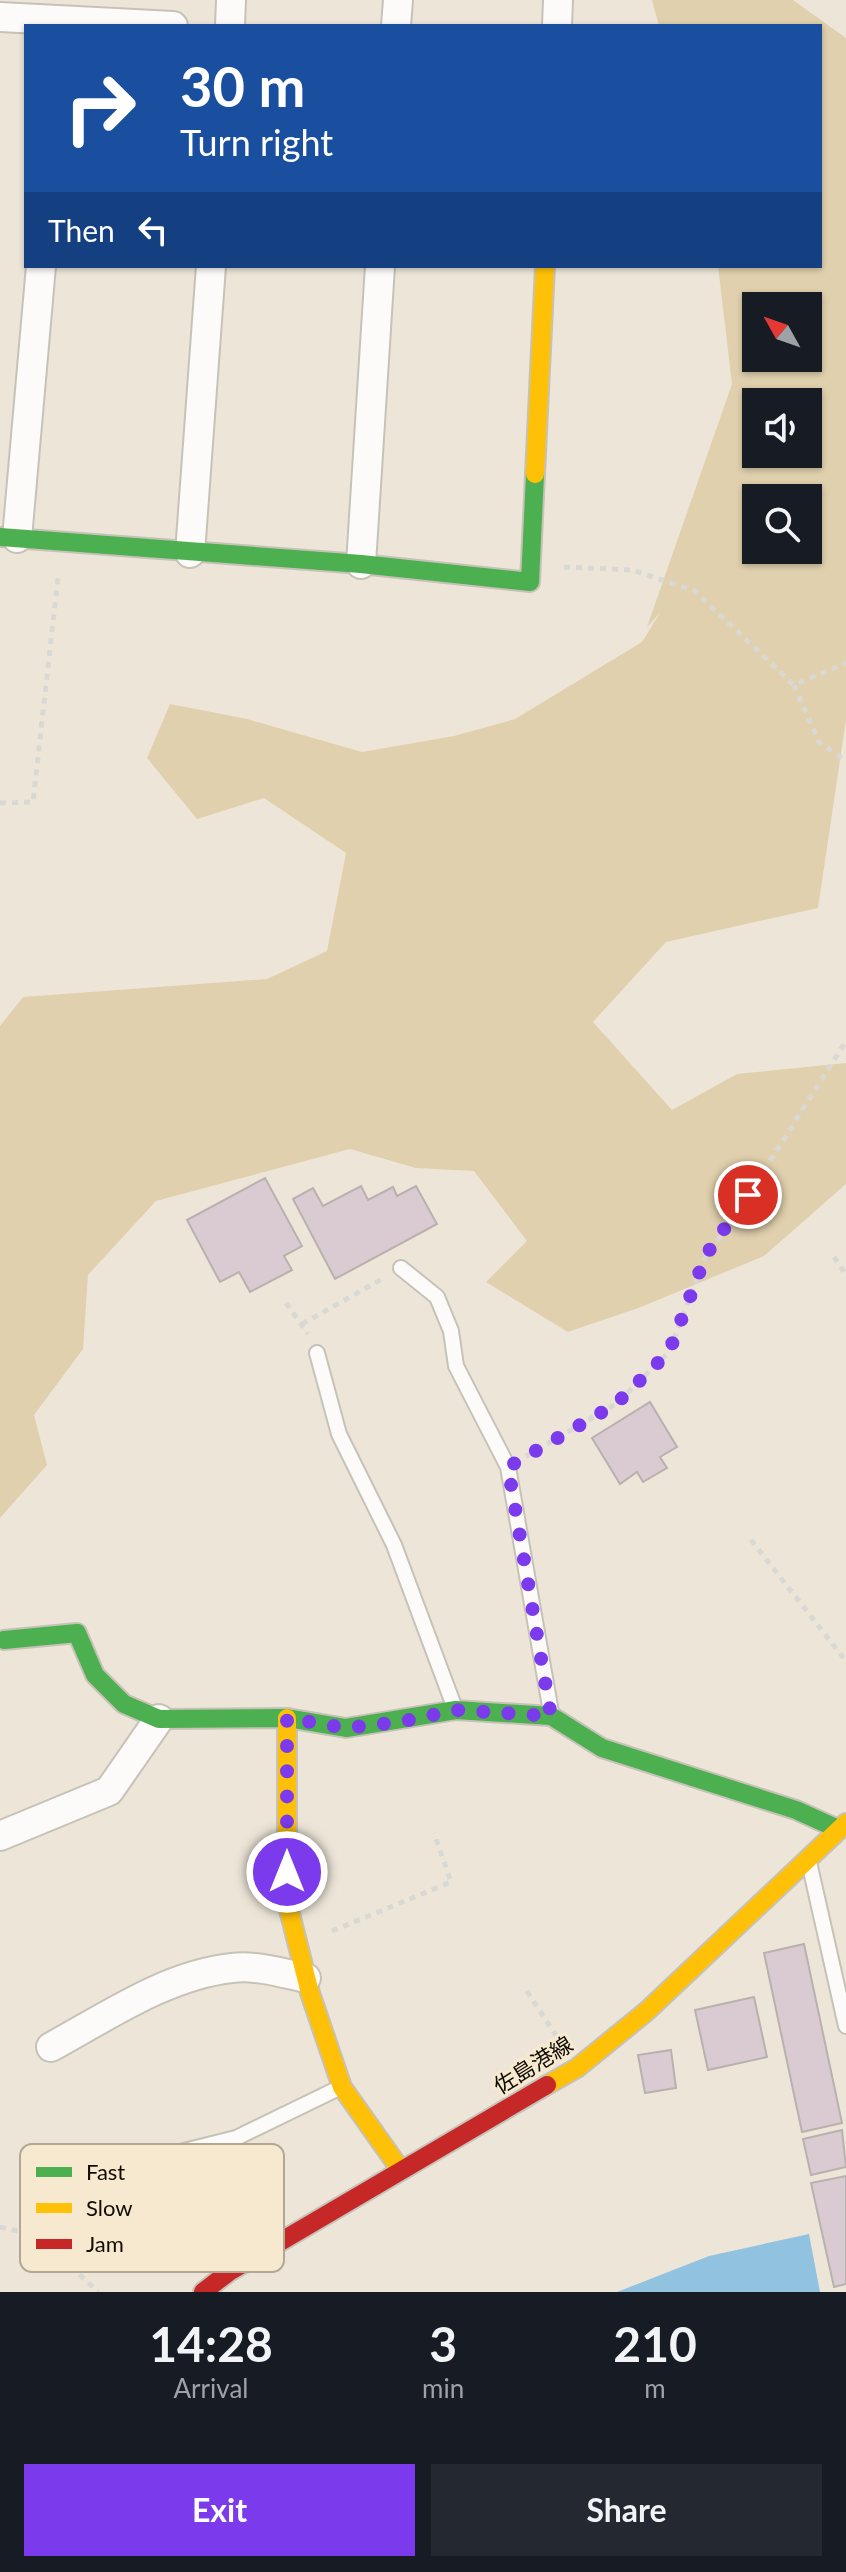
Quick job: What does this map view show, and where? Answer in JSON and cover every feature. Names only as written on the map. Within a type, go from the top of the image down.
[{"type":"street","points":[[230,24],[231,0]]},
{"type":"street","points":[[396,24],[398,0]]},
{"type":"street","points":[[557,24],[558,0]]},
{"type":"street","points":[[0,17],[118,24]]},
{"type":"street","points":[[41,268],[8,537],[361,564],[530,582],[545,268]]},
{"type":"street","points":[[190,553],[211,268]]},
{"type":"street","points":[[361,564],[380,268]]},
{"type":"street","points":[[4,1640],[77,1633],[95,1675],[124,1704],[159,1719],[287,1718],[346,1728],[400,1722],[456,1710],[551,1716],[602,1748],[842,1826]]},
{"type":"street","points":[[287,1718],[287,1902],[306,1978],[342,2087],[400,2169]]},
{"type":"street","points":[[0,1836],[109,1791],[159,1719]]},
{"type":"street","name":"佐島港線","points":[[284,2239],[577,2068],[647,2011],[842,1826]]},
{"type":"street","points":[[51,2047],[160,1987],[232,1968],[259,1968],[306,1978]]},
{"type":"street","name":"佐島港線","points":[[203,2292],[229,2272]]},
{"type":"lane","points":[[401,1268],[437,1297],[451,1331],[456,1366],[508,1467],[551,1716]]},
{"type":"lane","points":[[317,1353],[339,1434],[394,1545],[456,1710]]},
{"type":"lane","points":[[808,1858],[846,2026]]},
{"type":"lane","points":[[212,2144],[236,2138],[342,2087]]},
{"type":"path","points":[[0,803],[33,802],[62,542]]},
{"type":"path","points":[[531,565],[632,570],[695,591],[794,685],[819,742],[846,761]]},
{"type":"path","points":[[794,685],[846,663]]},
{"type":"path","points":[[508,1467],[616,1404],[669,1352],[706,1255],[732,1221],[846,1041]]},
{"type":"path","points":[[834,1257],[846,1275]]},
{"type":"path","points":[[302,1324],[401,1268]]},
{"type":"path","points":[[286,1303],[302,1324],[317,1353]]},
{"type":"path","points":[[751,1540],[846,1661]]},
{"type":"path","points":[[298,1945],[451,1882],[434,1833]]},
{"type":"path","points":[[527,1991],[577,2068]]},
{"type":"path","points":[[0,2227],[20,2232]]},
{"type":"path","points":[[77,2272],[98,2292]]},
{"type":"shaded area","points":[[652,0],[793,0],[846,38],[846,720],[818,908],[666,942],[593,1022],[672,1110],[737,1074],[846,1063],[846,1184],[764,1256],[641,1307],[568,1332],[486,1282],[527,1241],[474,1171],[416,1168],[350,1149],[156,1201],[88,1275],[83,1349],[34,1415],[47,1465],[0,1518],[0,1026],[23,997],[267,979],[327,951],[346,853],[264,798],[197,819],[147,758],[170,704],[247,719],[362,752],[454,736],[515,719],[642,642],[660,613],[647,627],[732,384],[718,268],[822,268],[822,24],[658,24]]},
{"type":"water","points":[[809,2234],[820,2292],[617,2292],[709,2256]]},
{"type":"building","points":[[265,1178],[302,1246],[284,1256],[292,1270],[250,1292],[239,1272],[220,1282],[187,1220]]},
{"type":"building","points":[[361,1186],[368,1200],[393,1187],[397,1196],[416,1186],[437,1224],[335,1279],[293,1199],[313,1188],[323,1206]]},
{"type":"building","points":[[650,1402],[677,1447],[660,1457],[667,1468],[643,1482],[637,1472],[620,1484],[592,1438]]},
{"type":"building","points":[[804,1944],[842,2123],[802,2132],[764,1953]]},
{"type":"building","points":[[754,1997],[767,2057],[708,2070],[695,2010]]},
{"type":"building","points":[[671,2050],[676,2088],[645,2093],[638,2055]]},
{"type":"building","points":[[842,2130],[846,2167],[811,2175],[803,2139]]},
{"type":"building","points":[[846,2176],[846,2284],[834,2287],[811,2183]]},
{"type":"traffic: fast","points":[[0,537],[361,564],[530,582],[535,474]]},
{"type":"traffic: fast","points":[[4,1640],[77,1633],[95,1675],[124,1704],[159,1719],[287,1718],[346,1728],[456,1710],[551,1716],[602,1748],[796,1810],[838,1829]]},
{"type":"traffic: slow","points":[[535,474],[545,268]]},
{"type":"traffic: slow","points":[[287,1718],[287,1902],[310,1993],[342,2087],[400,2169]]},
{"type":"traffic: slow","points":[[547,2085],[577,2068],[647,2011],[846,1823]]},
{"type":"traffic: jam","points":[[284,2240],[547,2085]]},
{"type":"traffic: jam","points":[[203,2292],[229,2272]]},
{"type":"route","points":[[287,1872],[287,1718],[346,1728],[400,1722],[456,1710],[551,1716],[508,1467],[616,1404],[669,1352],[706,1255],[748,1195]]}]
